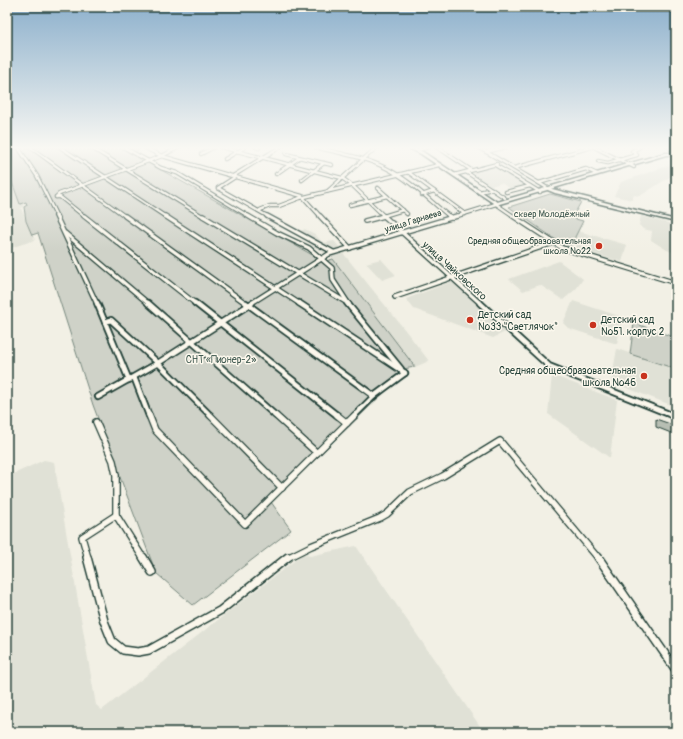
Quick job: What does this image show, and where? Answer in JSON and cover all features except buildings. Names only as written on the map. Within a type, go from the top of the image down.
[{"type":"main road","points":[[463,181],[496,204]]},
{"type":"main road","name":"улица Гарнаева","points":[[496,204],[508,204],[575,181]]},
{"type":"main road","name":"улица Гарнаева","points":[[496,204],[582,181]]},
{"type":"street","points":[[39,181],[65,233],[154,430],[245,524],[374,396],[404,373]]},
{"type":"street","points":[[76,181],[374,396]]},
{"type":"street","points":[[49,200],[59,194],[94,181]]},
{"type":"street","points":[[112,181],[404,373]]},
{"type":"street","points":[[148,181],[350,304]]},
{"type":"street","points":[[191,181],[277,232],[309,248],[332,268],[333,280],[404,373]]},
{"type":"street","points":[[227,181],[218,188],[260,210],[333,252]]},
{"type":"street","points":[[250,181],[302,196],[350,248]]},
{"type":"street","points":[[326,193],[338,181]]},
{"type":"street","name":"улица Чайковского","points":[[347,181],[354,186],[403,233],[549,366],[676,417]]},
{"type":"street","points":[[260,210],[372,181]]},
{"type":"street","points":[[405,181],[452,218]]},
{"type":"street","points":[[421,181],[465,214]]},
{"type":"street","points":[[481,181],[505,198]]},
{"type":"street","points":[[522,181],[540,192]]},
{"type":"street","points":[[539,183],[544,181]]},
{"type":"street","points":[[539,183],[551,190],[676,221]]},
{"type":"street","points":[[506,192],[530,186]]},
{"type":"street","points":[[378,188],[407,214]]},
{"type":"street","points":[[479,192],[492,189]]},
{"type":"street","points":[[422,195],[434,191]]},
{"type":"street","points":[[350,205],[387,196]]},
{"type":"street","points":[[56,197],[60,197],[347,423]]},
{"type":"street","points":[[496,204],[562,248],[676,283],[676,294]]},
{"type":"street","name":"улица Гарнаева","points":[[98,397],[131,379],[221,323],[248,304],[333,252],[403,233],[496,204]]},
{"type":"street","points":[[365,221],[403,210]]},
{"type":"street","points":[[65,233],[192,341],[317,453]]},
{"type":"street","points":[[395,297],[553,243]]},
{"type":"street","points":[[105,322],[111,320],[158,362],[282,488]]},
{"type":"street","points":[[96,422],[112,461],[116,475],[116,515],[152,572]]},
{"type":"street","points":[[116,515],[82,537],[104,621],[112,641],[123,650],[138,652],[149,650],[221,610],[290,557],[311,546],[380,518],[387,514],[410,492],[443,476],[500,441],[594,552],[676,670]]},
{"type":"shaded area","points":[[7,181],[12,181],[20,203],[22,203],[24,207],[21,208],[35,240],[7,249]]},
{"type":"shaded area","points":[[485,181],[521,181],[526,184],[511,189],[501,183],[491,186]]},
{"type":"shaded area","points":[[663,181],[640,196],[634,195],[632,200],[614,196],[621,182]]},
{"type":"shaded area","points":[[641,216],[676,225],[676,253],[667,250],[651,240],[652,231],[643,229],[639,225]]},
{"type":"shaded area","points":[[305,229],[315,234],[323,243],[334,241],[342,250],[327,255],[311,245],[313,243],[294,234]]},
{"type":"shaded area","name":"Средняя общеобразовательная школа №22","points":[[578,231],[627,245],[622,262],[570,247]]},
{"type":"shaded area","points":[[343,253],[429,361],[415,367],[331,256]]},
{"type":"shaded area","points":[[381,259],[396,275],[382,280],[366,263]]},
{"type":"shaded area","points":[[559,261],[583,279],[576,289],[563,300],[540,285],[523,291],[509,279]]},
{"type":"shaded area","name":"Детский сад №33 \"Светлячок\"","points":[[453,281],[507,331],[493,338],[414,309],[406,299]]},
{"type":"shaded area","name":"Детский сад №51. корпус 2","points":[[573,301],[622,317],[617,344],[568,328],[563,323]]},
{"type":"shaded area","name":"Средняя общеобразовательная школа №46","points":[[617,349],[676,369],[676,407],[611,382]]},
{"type":"shaded area","points":[[552,375],[617,400],[610,458],[548,414]]},
{"type":"shaded area","points":[[44,460],[54,462],[96,705],[102,710],[303,554],[310,556],[356,546],[484,732],[7,732],[7,477]]},
{"type":"green space","name":"СНТ «Пионер-2»","points":[[12,181],[182,181],[316,257],[322,262],[333,259],[415,367],[403,369],[401,376],[271,502],[291,530],[193,605],[156,573],[93,405],[38,233],[32,235],[26,221],[24,207],[27,205],[26,202],[20,204]]},
{"type":"green space","name":"сквер Молодёжный","points":[[550,194],[581,202],[572,218],[583,221],[570,247],[562,244],[509,207]]},
{"type":"green space","points":[[634,323],[676,338],[676,369],[630,354]]},
{"type":"place","name":"Средняя общеобразовательная школа №22","points":[[599,246]]},
{"type":"place","name":"Детский сад №33 \"Светлячок\"","points":[[470,320]]},
{"type":"place","name":"Детский сад №51. корпус 2","points":[[593,325]]},
{"type":"place","name":"Средняя общеобразовательная школа №46","points":[[644,376]]}]
